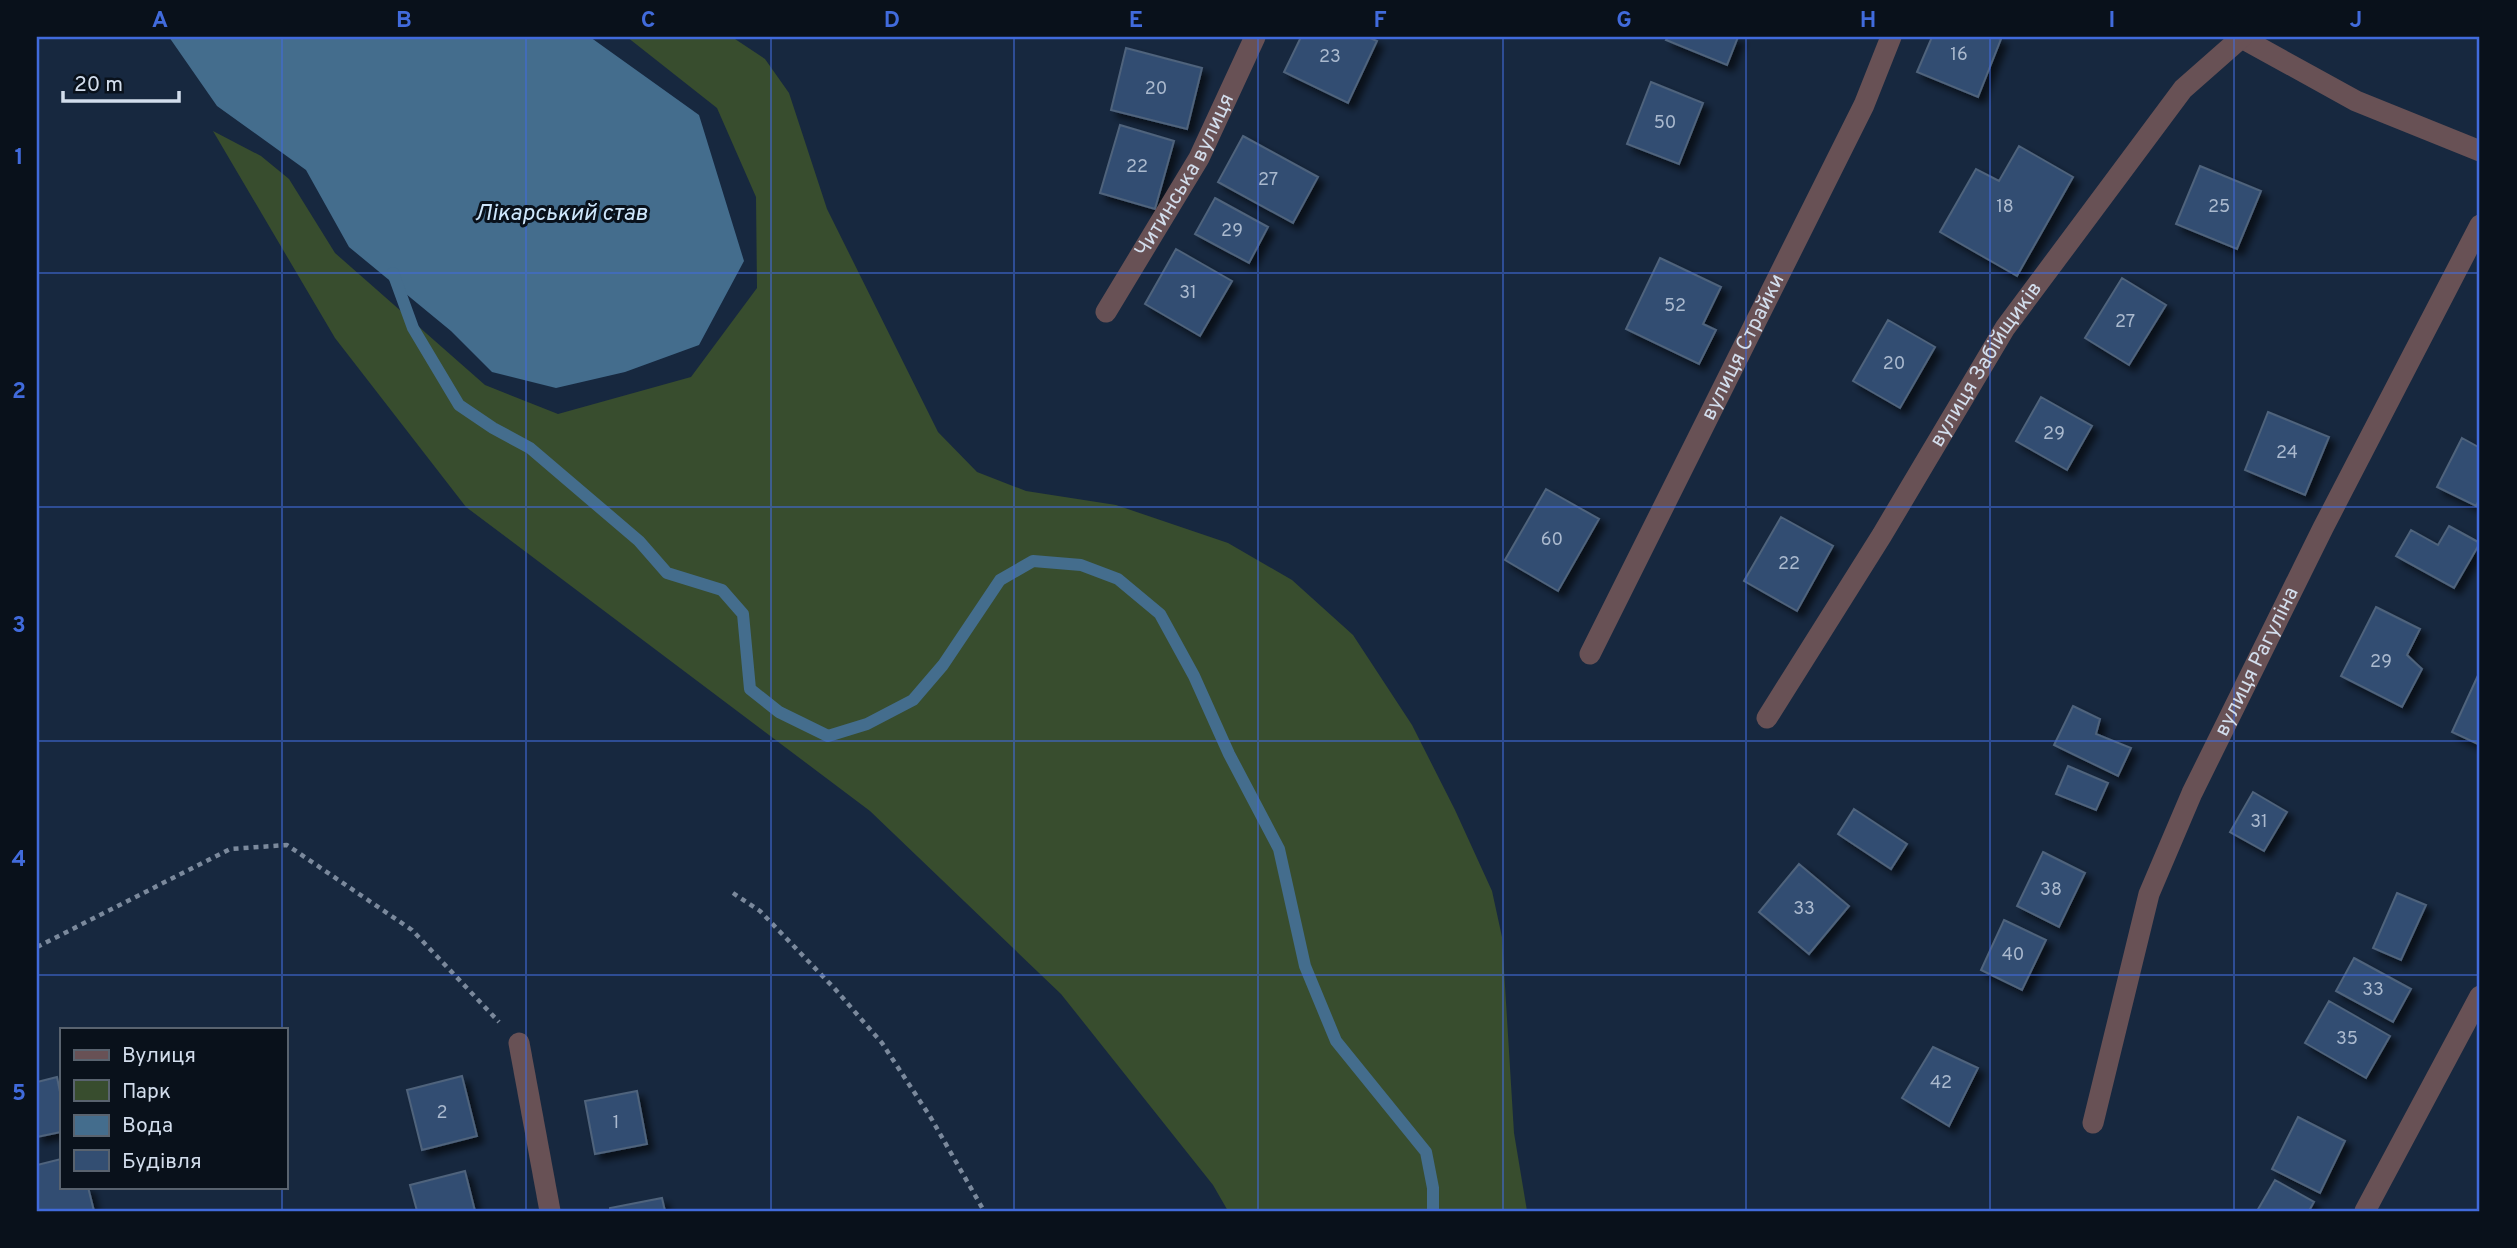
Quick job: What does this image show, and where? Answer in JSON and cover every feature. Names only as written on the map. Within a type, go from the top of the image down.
[{"type":"street","name":"Читинська вулиця","points":[[1106,312],[1199,158],[1255,37]]},
{"type":"street","name":"вулиця Страйки","points":[[1590,654],[1864,105],[1891,37]]},
{"type":"street","points":[[2241,37],[2356,101],[2480,151]]},
{"type":"street","name":"вулиця Забійщиків","points":[[1767,718],[1882,535],[2005,328],[2183,89],[2241,37]]},
{"type":"street","name":"вулиця Рагуліна","points":[[2093,1123],[2149,894],[2192,793],[2323,528],[2480,225]]},
{"type":"street","points":[[2365,1211],[2480,996]]},
{"type":"street","points":[[519,1043],[550,1211]]},
{"type":"path","points":[[37,947],[230,849],[287,845],[412,930],[519,1043]]},
{"type":"path","points":[[733,893],[760,911],[835,989],[882,1043],[931,1118],[984,1211]]},
{"type":"green space","points":[[627,37],[732,37],[765,59],[789,93],[827,209],[938,432],[977,472],[1026,491],[1116,505],[1228,543],[1292,580],[1353,635],[1412,725],[1492,891],[1502,937],[1514,1133],[1527,1211],[1228,1211],[1213,1185],[1061,994],[870,811],[466,507],[335,338],[213,131],[261,156],[289,179],[335,253],[485,385],[558,414],[691,377],[757,288],[756,197],[717,108]]},
{"type":"water","name":"Лікарський став","points":[[169,37],[590,37],[699,115],[744,261],[699,345],[625,372],[556,388],[492,372],[451,331],[349,247],[306,170],[217,106]]},
{"type":"building","points":[[1301,37],[1368,37],[1377,41],[1348,103],[1284,72]]},
{"type":"building","points":[[1668,37],[1738,37],[1727,65],[1666,40]]},
{"type":"building","points":[[1932,37],[2001,39],[1978,97],[1917,72]]},
{"type":"building","points":[[1126,48],[1202,68],[1187,129],[1111,110]]},
{"type":"building","points":[[1651,82],[1703,103],[1679,164],[1627,144]]},
{"type":"building","points":[[1120,125],[1174,141],[1155,209],[1100,193]]},
{"type":"building","points":[[1243,136],[1318,177],[1293,223],[1218,182]]},
{"type":"building","points":[[2019,146],[2073,177],[2017,276],[1940,232],[1976,169],[1999,181]]},
{"type":"building","points":[[2200,166],[2261,191],[2237,249],[2176,224]]},
{"type":"building","points":[[1215,198],[1268,227],[1249,263],[1195,234]]},
{"type":"building","points":[[1176,249],[1232,281],[1200,336],[1145,304]]},
{"type":"building","points":[[1660,258],[1721,287],[1703,324],[1716,330],[1699,364],[1626,329]]},
{"type":"building","points":[[2122,278],[2166,305],[2129,365],[2085,338]]},
{"type":"building","points":[[1888,320],[1935,347],[1900,408],[1853,381]]},
{"type":"building","points":[[2041,397],[2092,426],[2067,470],[2016,441]]},
{"type":"building","points":[[2268,412],[2329,437],[2305,495],[2245,470]]},
{"type":"building","points":[[2462,438],[2480,448],[2480,498],[2476,506],[2437,487]]},
{"type":"building","points":[[1546,489],[1599,519],[1558,591],[1505,560]]},
{"type":"building","points":[[1781,517],[1833,546],[1797,611],[1744,581]]},
{"type":"building","points":[[2449,526],[2480,543],[2454,588],[2396,556],[2411,530],[2438,545]]},
{"type":"building","points":[[2376,607],[2420,629],[2407,655],[2422,669],[2402,707],[2341,676]]},
{"type":"building","points":[[2480,671],[2480,745],[2452,732]]},
{"type":"building","points":[[2073,706],[2100,719],[2096,734],[2131,748],[2118,776],[2054,745]]},
{"type":"building","points":[[2068,766],[2108,783],[2096,810],[2056,794]]},
{"type":"building","points":[[2253,792],[2287,812],[2264,851],[2230,832]]},
{"type":"building","points":[[1854,809],[1907,844],[1891,869],[1838,834]]},
{"type":"building","points":[[2043,852],[2085,873],[2059,927],[2017,906]]},
{"type":"building","points":[[1799,864],[1849,906],[1809,954],[1759,912]]},
{"type":"building","points":[[2397,893],[2426,905],[2401,960],[2373,948]]},
{"type":"building","points":[[2004,920],[2046,940],[2022,990],[1981,970]]},
{"type":"building","points":[[2354,958],[2411,989],[2393,1022],[2336,991]]},
{"type":"building","points":[[2329,1001],[2390,1036],[2366,1078],[2305,1043]]},
{"type":"building","points":[[1933,1047],[1978,1068],[1949,1126],[1902,1098]]},
{"type":"building","points":[[462,1076],[477,1136],[422,1150],[407,1090]]},
{"type":"building","points":[[57,1077],[60,1092],[60,1132],[37,1137],[37,1082]]},
{"type":"building","points":[[637,1091],[647,1144],[595,1154],[585,1101]]},
{"type":"building","points":[[2298,1117],[2345,1141],[2320,1193],[2272,1169]]},
{"type":"building","points":[[60,1159],[60,1188],[88,1188],[94,1211],[37,1211],[37,1165]]},
{"type":"building","points":[[465,1171],[475,1211],[417,1211],[410,1185]]},
{"type":"building","points":[[2275,1180],[2314,1202],[2309,1211],[2257,1211]]},
{"type":"building","points":[[662,1198],[665,1211],[610,1211],[610,1208]]},
{"type":"waterway","points":[[393,273],[413,328],[459,405],[530,448],[639,541],[667,573],[722,590],[743,614],[750,689],[779,712],[828,736],[867,724],[913,700],[943,665],[1000,580],[1033,561],[1081,565],[1118,579],[1160,614],[1194,676],[1229,754],[1279,849],[1305,966],[1336,1041],[1426,1152],[1433,1188],[1433,1211]]}]
